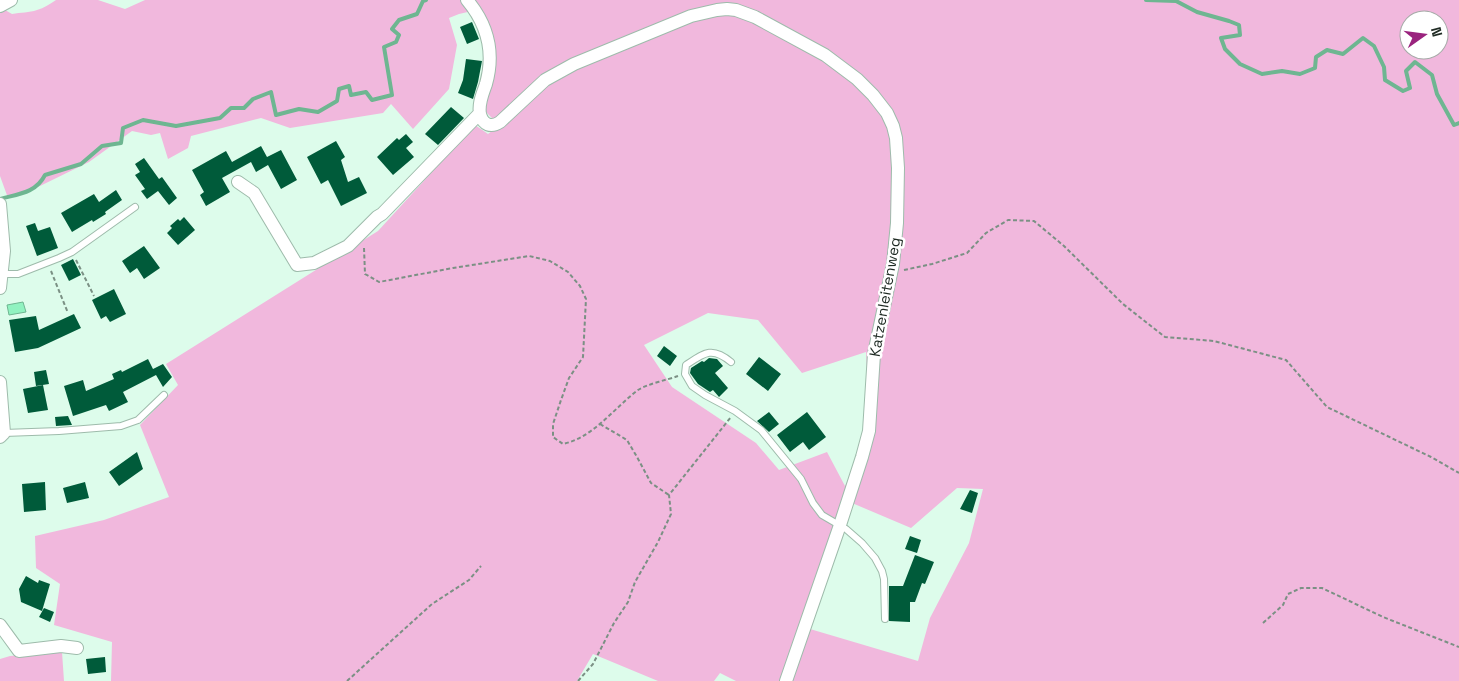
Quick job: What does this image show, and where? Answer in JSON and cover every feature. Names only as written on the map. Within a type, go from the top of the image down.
[{"type":"street","points":[[0,6],[11,0]]},
{"type":"street","points":[[238,182],[254,193],[297,265],[314,263],[348,246],[382,214],[480,113],[480,99],[488,71],[488,40],[481,19],[467,0]]},
{"type":"street","name":"Katzenleitenweg","points":[[480,113],[486,124],[497,125],[544,80],[574,64],[691,16],[727,9],[744,12],[756,17],[817,50],[844,68],[873,95],[887,113],[896,138],[898,168],[897,223],[891,272],[874,354],[869,431],[840,525],[786,681]]},
{"type":"street","points":[[0,204],[4,251],[0,288]]},
{"type":"street","points":[[0,382],[3,406],[2,435]]},
{"type":"street","points":[[0,625],[19,651],[61,646],[77,648]]},
{"type":"lane","points":[[2,274],[18,274],[72,252],[135,207]]},
{"type":"lane","points":[[731,362],[713,352],[700,356],[686,365],[685,374],[692,386],[698,391],[735,411],[761,430],[801,479],[813,503],[822,515],[840,525],[862,543],[882,571],[885,586],[885,619]]},
{"type":"lane","points":[[2,435],[121,426],[138,420],[164,395]]},
{"type":"path","points":[[891,272],[932,264],[967,252],[986,233],[1008,220],[1034,221],[1064,246],[1123,304],[1165,337],[1214,341],[1286,360],[1327,407],[1431,457],[1459,473]]},
{"type":"path","points":[[363,231],[365,274],[379,282],[529,256],[550,261],[568,272],[580,286],[586,299],[583,356],[569,378],[553,424],[553,437],[563,444],[576,441],[600,424],[639,389],[685,374]]},
{"type":"path","points":[[72,252],[94,296]]},
{"type":"path","points":[[48,262],[68,313]]},
{"type":"path","points":[[578,681],[593,664],[614,623],[628,602],[635,582],[658,542],[671,514],[669,495],[735,411]]},
{"type":"path","points":[[600,424],[627,440],[651,483],[669,495]]},
{"type":"path","points":[[347,681],[432,604],[469,580],[481,566]]},
{"type":"path","points":[[1262,623],[1283,605],[1288,594],[1301,588],[1322,588],[1383,617],[1459,646]]},
{"type":"shaded area","points":[[56,0],[98,0],[125,9],[145,0],[462,0],[472,11],[449,18],[457,45],[449,89],[413,129],[391,104],[383,113],[290,128],[261,118],[191,136],[188,148],[168,159],[160,133],[151,135],[132,131],[89,162],[40,186],[8,198],[0,176],[0,12],[5,10],[12,14],[31,12]]},
{"type":"shaded area","points":[[474,0],[1459,0],[1459,681],[736,681],[720,673],[714,681],[658,681],[593,654],[577,681],[111,681],[112,642],[54,625],[60,584],[36,568],[35,536],[104,520],[169,497],[140,425],[178,385],[166,364],[378,231],[475,125],[488,134],[540,94],[500,118],[492,118],[486,112],[495,47],[492,30],[485,15]],"holes":[[[708,313],[758,320],[802,373],[866,352],[867,391],[863,442],[860,454],[845,486],[827,452],[779,470],[756,443],[672,387],[644,345]],[[957,488],[983,489],[969,543],[930,618],[918,661],[810,629],[852,503],[911,528]]]},
{"type":"shaded area","points":[[23,302],[26,312],[9,315],[7,305]]},
{"type":"shaded area","points":[[62,652],[64,681],[0,681],[0,659],[10,656]]},
{"type":"building","points":[[472,22],[479,39],[467,44],[460,27]]},
{"type":"building","points":[[466,59],[482,61],[473,99],[458,93],[463,80]]},
{"type":"building","points":[[451,107],[464,118],[438,145],[425,134]]},
{"type":"building","points":[[406,134],[413,142],[406,148],[414,157],[393,175],[377,157],[397,138],[399,140]]},
{"type":"building","points":[[336,141],[345,157],[341,160],[348,182],[359,177],[367,193],[341,206],[328,180],[321,184],[307,157]]},
{"type":"building","points":[[261,146],[267,157],[281,150],[297,180],[281,189],[268,165],[256,172],[251,162],[222,178],[230,192],[206,206],[200,195],[204,192],[192,170],[226,151],[232,162]]},
{"type":"building","points":[[144,158],[159,179],[162,177],[177,198],[169,205],[158,191],[147,199],[141,191],[145,189],[135,175],[140,172],[135,164]]},
{"type":"building","points":[[116,190],[122,200],[105,212],[106,214],[72,232],[61,213],[94,194],[99,202]]},
{"type":"building","points":[[184,217],[195,230],[178,245],[167,233],[172,228],[170,226],[178,219],[180,221]]},
{"type":"building","points":[[35,223],[38,231],[50,227],[58,248],[37,256],[26,226]]},
{"type":"building","points":[[144,246],[160,268],[144,279],[137,268],[130,273],[122,261]]},
{"type":"building","points":[[73,259],[81,275],[69,281],[61,265]]},
{"type":"building","points":[[114,289],[126,314],[110,322],[106,316],[101,319],[92,300]]},
{"type":"building","points":[[74,314],[81,328],[38,348],[15,352],[9,320],[36,316],[39,330]]},
{"type":"building","points":[[664,346],[677,356],[670,366],[657,356]]},
{"type":"building","points":[[759,357],[781,374],[768,391],[746,374]]},
{"type":"building","points":[[709,358],[717,359],[723,366],[715,373],[728,388],[719,397],[713,390],[710,392],[698,384],[690,373],[691,368]]},
{"type":"building","points":[[148,359],[153,369],[163,364],[172,377],[163,387],[156,375],[123,392],[128,402],[109,411],[106,405],[73,416],[64,386],[83,380],[86,391],[114,379],[112,374],[121,370],[122,372]]},
{"type":"building","points":[[46,370],[49,384],[36,386],[34,372]]},
{"type":"building","points":[[43,385],[48,410],[28,413],[23,389]]},
{"type":"building","points":[[769,412],[779,424],[769,432],[757,421]]},
{"type":"building","points":[[807,412],[826,437],[809,450],[803,442],[790,452],[777,435]]},
{"type":"building","points":[[68,416],[72,425],[56,426],[55,417]]},
{"type":"building","points":[[137,452],[143,469],[119,486],[109,472]]},
{"type":"building","points":[[45,482],[46,510],[24,512],[22,484]]},
{"type":"building","points":[[85,482],[89,498],[67,503],[63,488]]},
{"type":"building","points":[[970,490],[978,493],[972,513],[960,509]]},
{"type":"building","points":[[910,536],[921,540],[917,553],[905,549]]},
{"type":"building","points":[[915,555],[934,562],[925,584],[922,583],[915,602],[910,602],[910,622],[889,621],[889,586],[903,586]]},
{"type":"building","points":[[26,576],[38,583],[39,580],[50,584],[42,611],[21,602],[19,589]]},
{"type":"building","points":[[44,608],[54,612],[50,622],[39,617]]},
{"type":"building","points":[[105,657],[106,672],[88,674],[86,659]]},
{"type":"waterway","points":[[0,199],[32,189],[37,186],[45,175],[81,164],[102,146],[121,143],[123,128],[143,120],[176,126],[220,118],[231,108],[244,108],[253,99],[271,92],[276,115],[299,109],[318,112],[337,101],[339,89],[349,86],[351,95],[366,92],[372,100],[392,95],[384,47],[396,42],[399,35],[392,29],[399,20],[417,14],[423,1],[426,0]]},
{"type":"waterway","points":[[1146,0],[1176,1],[1197,12],[1239,25],[1240,35],[1221,38],[1225,49],[1240,64],[1262,74],[1282,71],[1300,74],[1315,68],[1316,57],[1327,50],[1343,54],[1363,38],[1374,46],[1384,67],[1385,80],[1403,91],[1410,88],[1406,71],[1415,62],[1432,75],[1437,94],[1454,125],[1459,123]]}]
